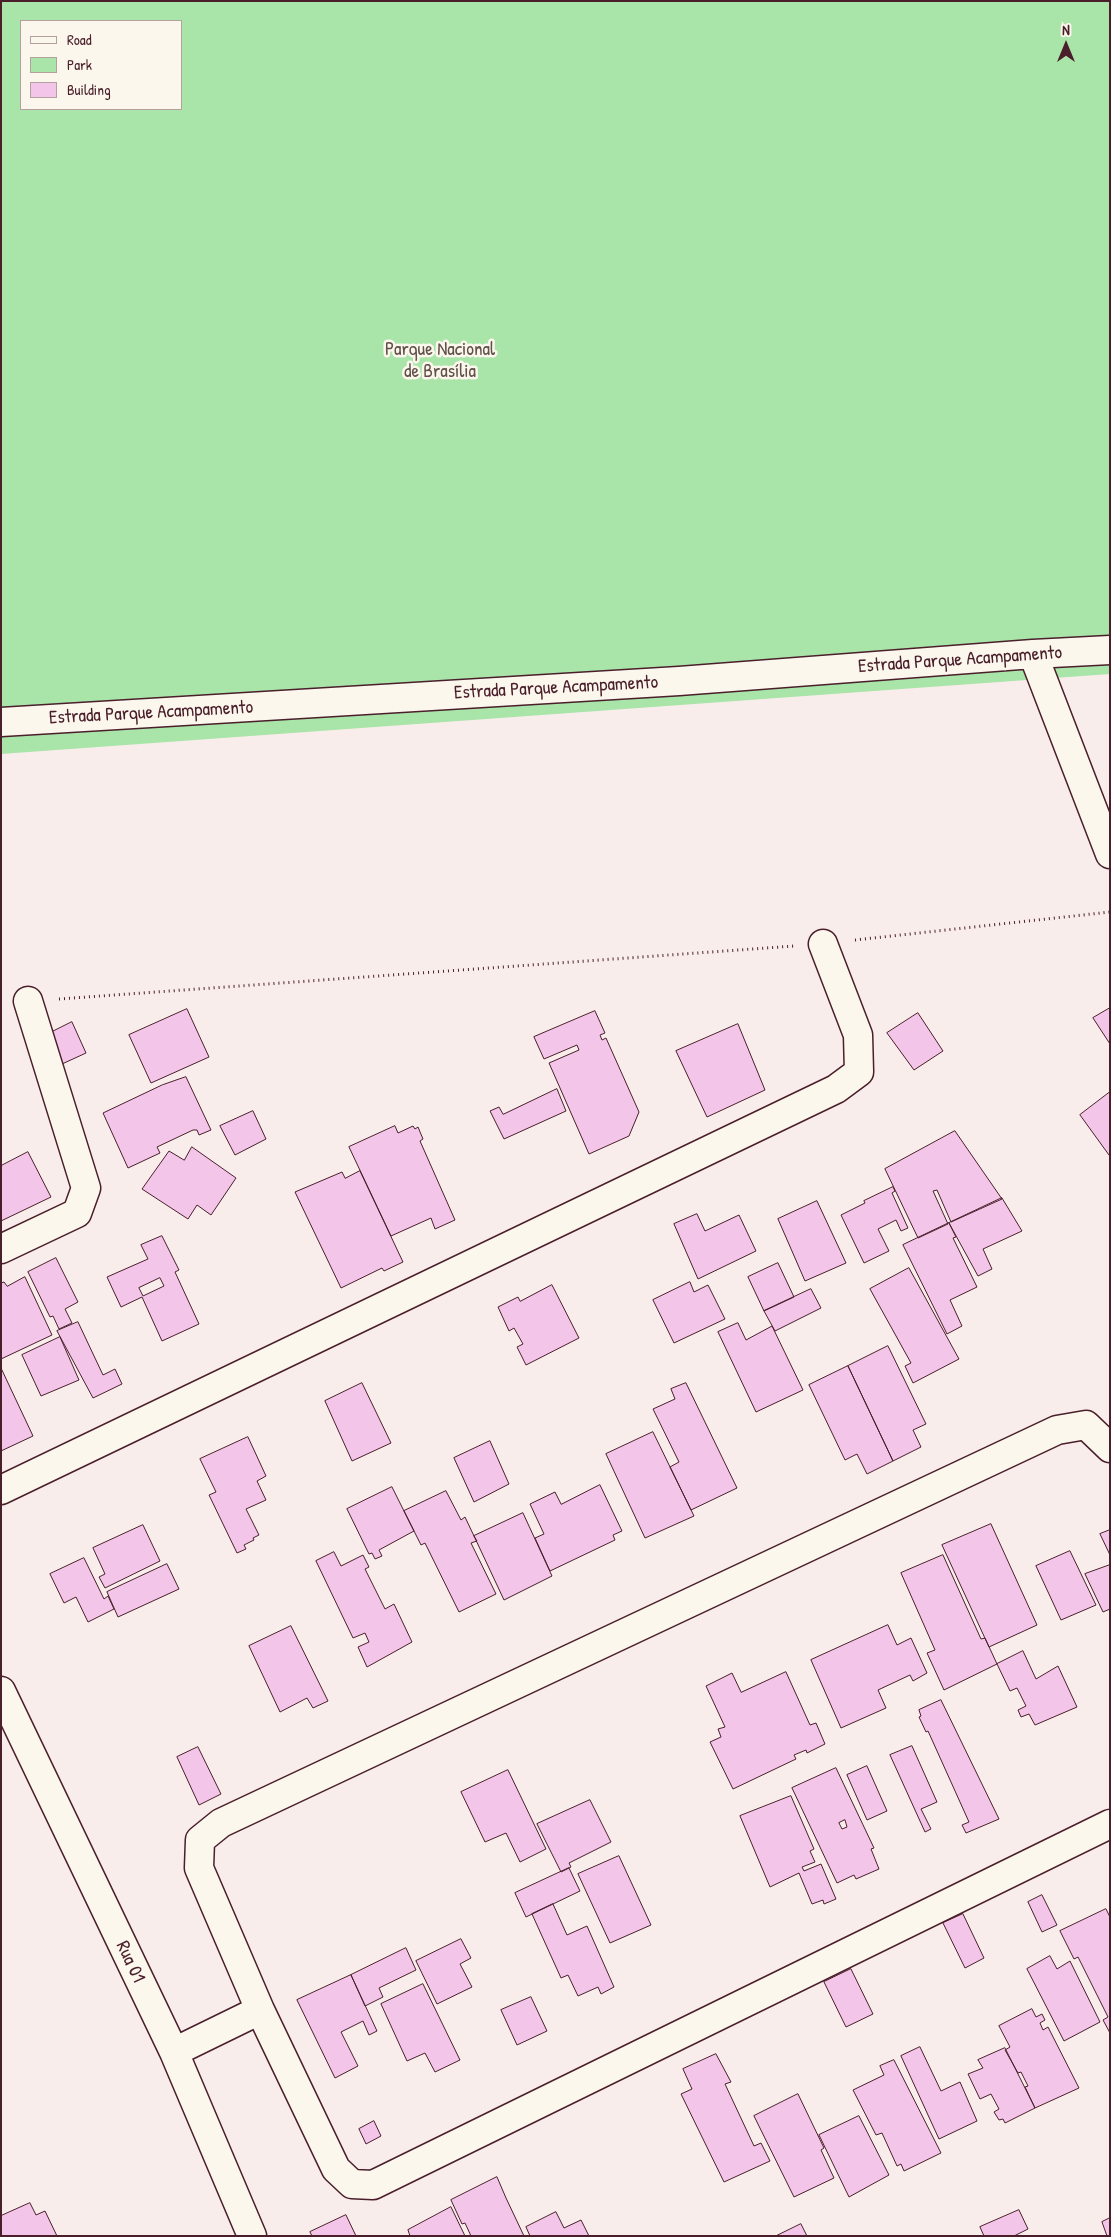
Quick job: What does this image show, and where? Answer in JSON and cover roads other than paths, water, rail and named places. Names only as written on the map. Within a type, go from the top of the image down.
[{"type":"street","name":"Estrada Parque Acampamento","points":[[1,722],[679,681],[1032,654],[1110,650]]},
{"type":"street","points":[[1032,654],[1110,854]]},
{"type":"street","points":[[1,1490],[836,1088],[859,1072],[858,1035],[823,944]]},
{"type":"street","points":[[1,1249],[77,1213],[86,1188],[28,1001]]},
{"type":"street","points":[[1110,1448],[1086,1425],[1057,1430],[221,1823],[200,1840],[199,1868],[260,2010],[336,2169],[352,2184],[373,2185],[1110,1824]]},
{"type":"street","name":"Rua 01","points":[[1,1691],[174,2052],[251,2236]]},
{"type":"street","points":[[174,2052],[260,2010]]},
{"type":"park label","name":"Parque Nacional de Brasília","points":[[440,361]]}]
